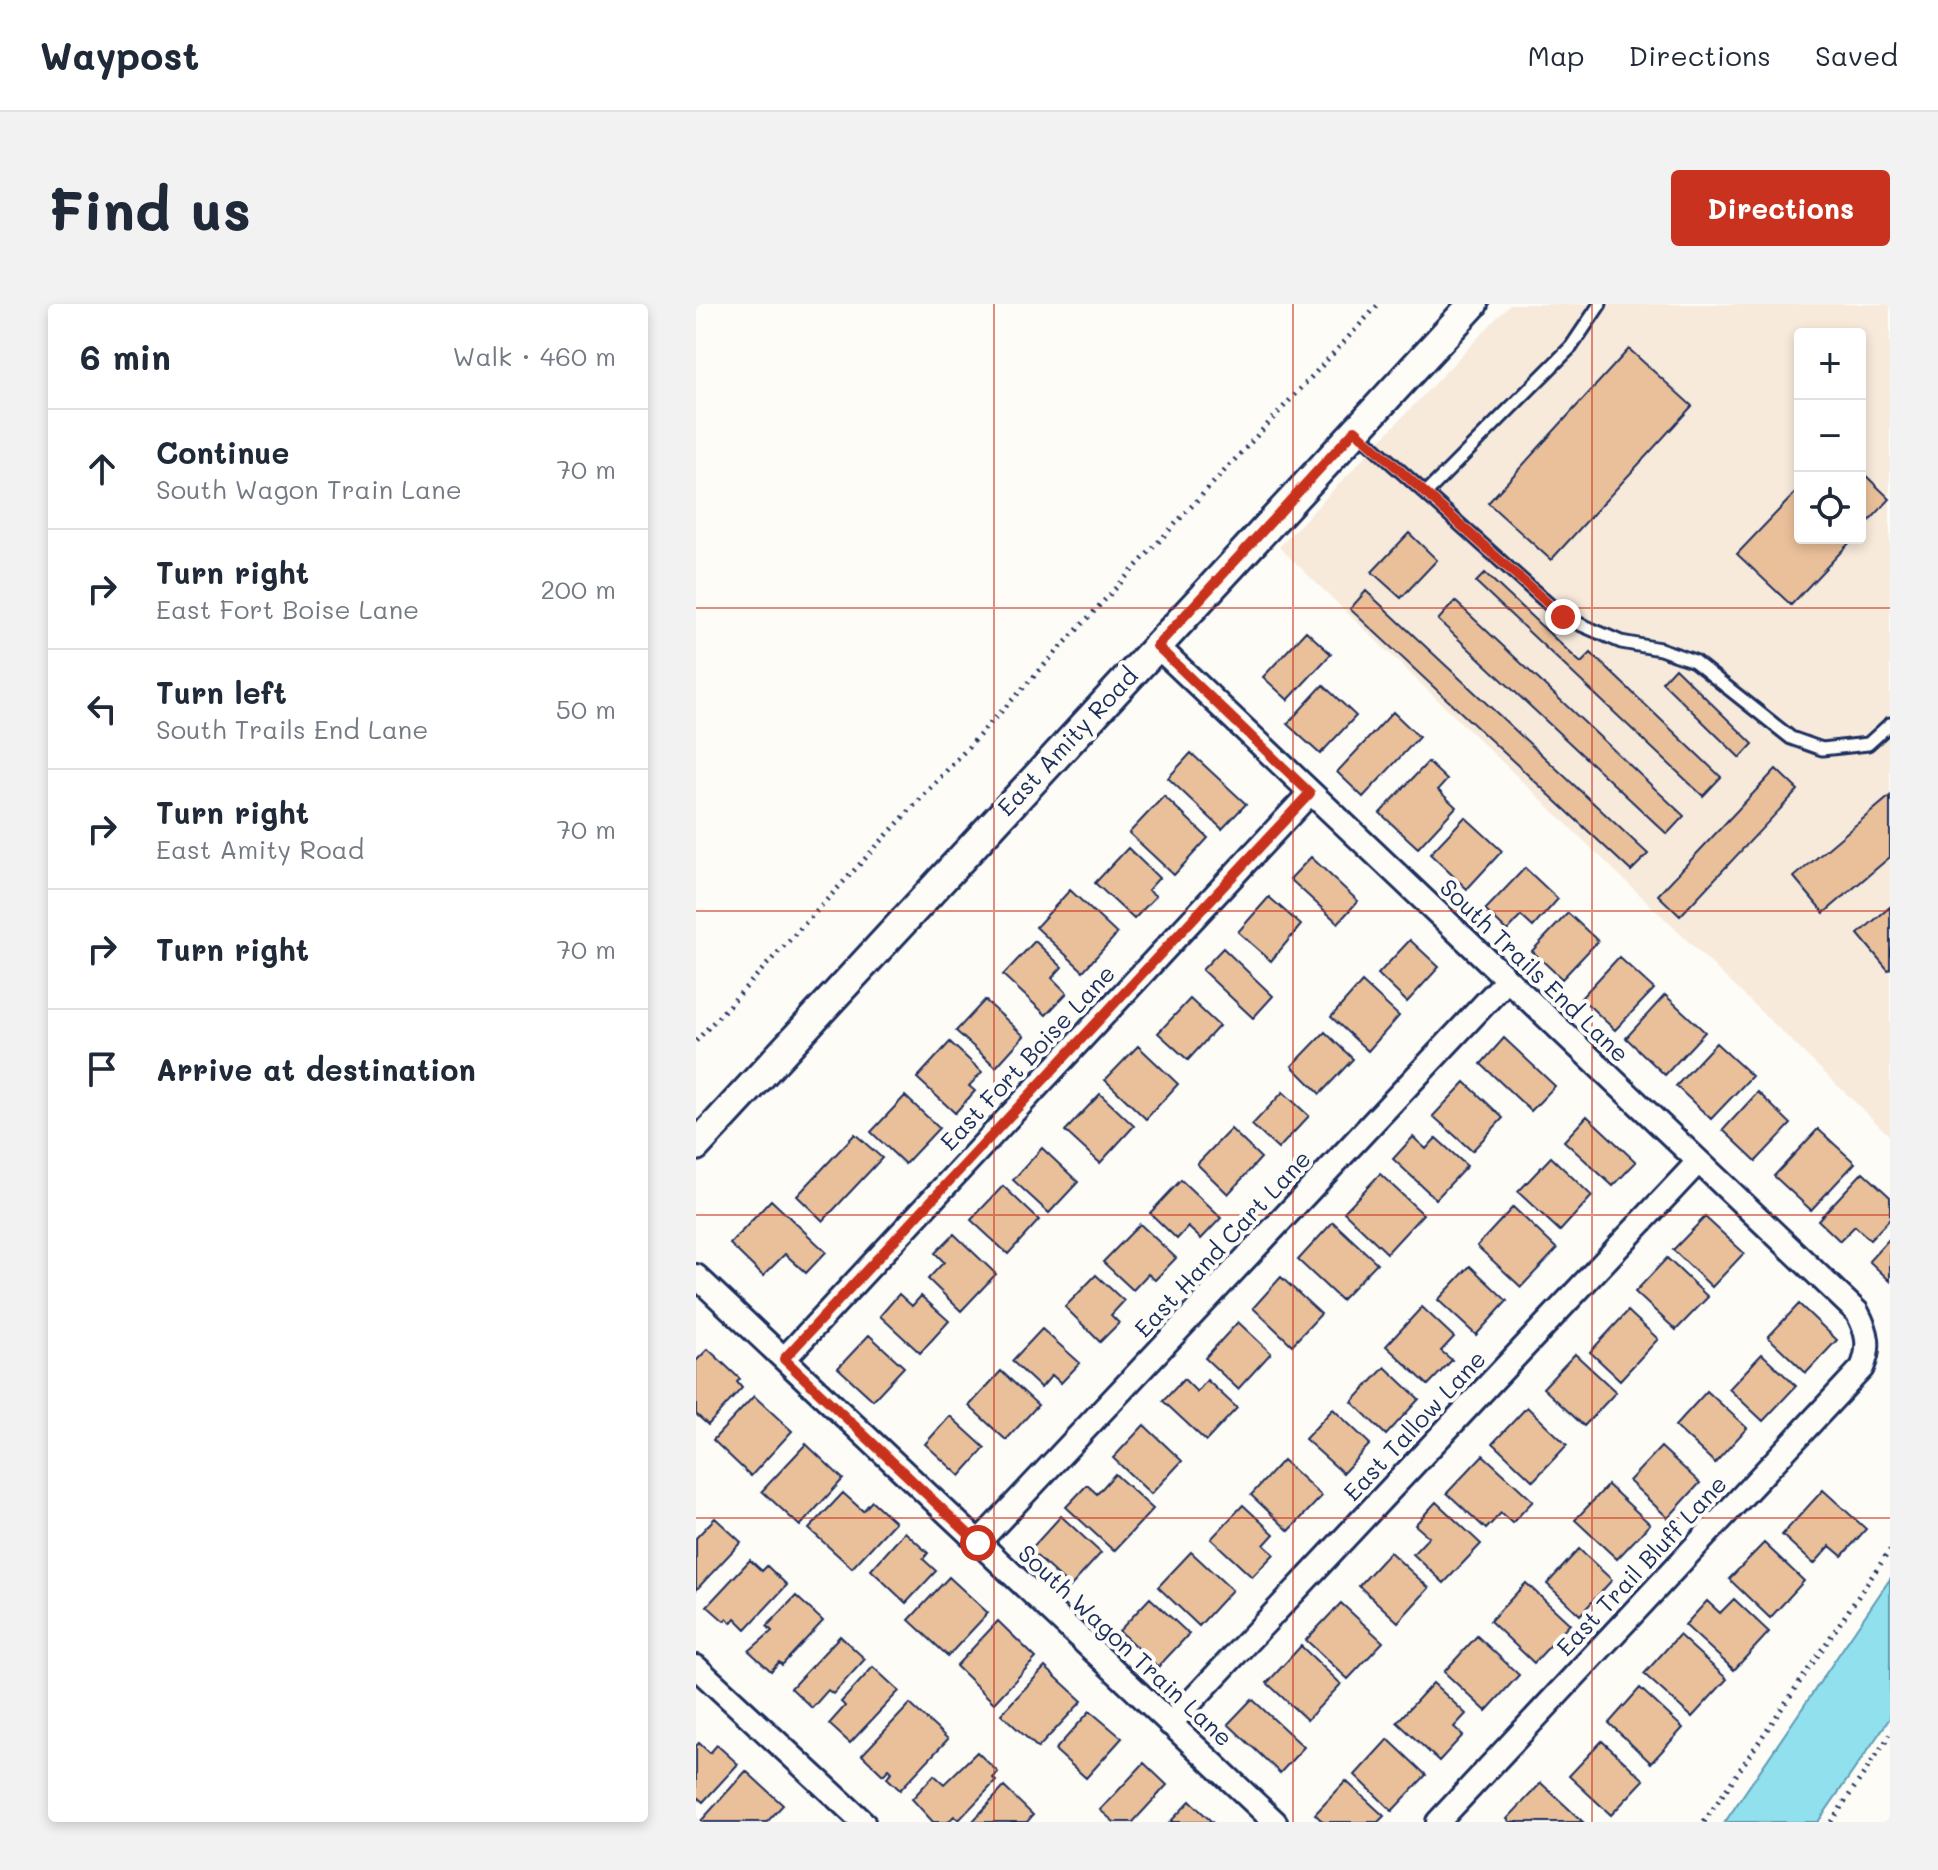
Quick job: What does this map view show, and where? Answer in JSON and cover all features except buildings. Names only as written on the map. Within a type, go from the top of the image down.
[{"type":"street","name":"East Amity Road","points":[[696,1146],[1473,304]]},
{"type":"street","name":"South Trails End Lane","points":[[1157,646],[1857,1312],[1868,1338]]},
{"type":"street","name":"East Fort Boise Lane","points":[[784,1359],[1310,793]]},
{"type":"street","name":"East Hand Cart Lane","points":[[978,1543],[1506,981]]},
{"type":"street","name":"East Tallow Lane","points":[[1170,1724],[1697,1163]]},
{"type":"street","name":"South Wagon Train Lane","points":[[696,1276],[1275,1822]]},
{"type":"street","name":"East Trail Bluff Lane","points":[[1438,1822],[1862,1368],[1868,1353],[1868,1338]]},
{"type":"street","points":[[696,1667],[863,1822]]},
{"type":"lane","points":[[1426,493],[1571,347],[1600,304]]},
{"type":"lane","points":[[1355,430],[1563,617],[1621,642],[1660,649],[1694,661],[1791,738],[1822,749],[1868,744],[1890,724]]},
{"type":"path","points":[[696,1041],[1379,304]]},
{"type":"path","points":[[1704,1822],[1890,1550]]},
{"type":"path","points":[[1831,1822],[1890,1735]]},
{"type":"shaded area","points":[[1510,304],[1890,304],[1890,1136],[1279,547]]},
{"type":"water","points":[[1890,1579],[1890,1718],[1818,1822],[1725,1822]]},
{"type":"route","points":[[978,1543],[784,1359],[1310,793],[1157,646],[1355,430],[1563,617]]}]
